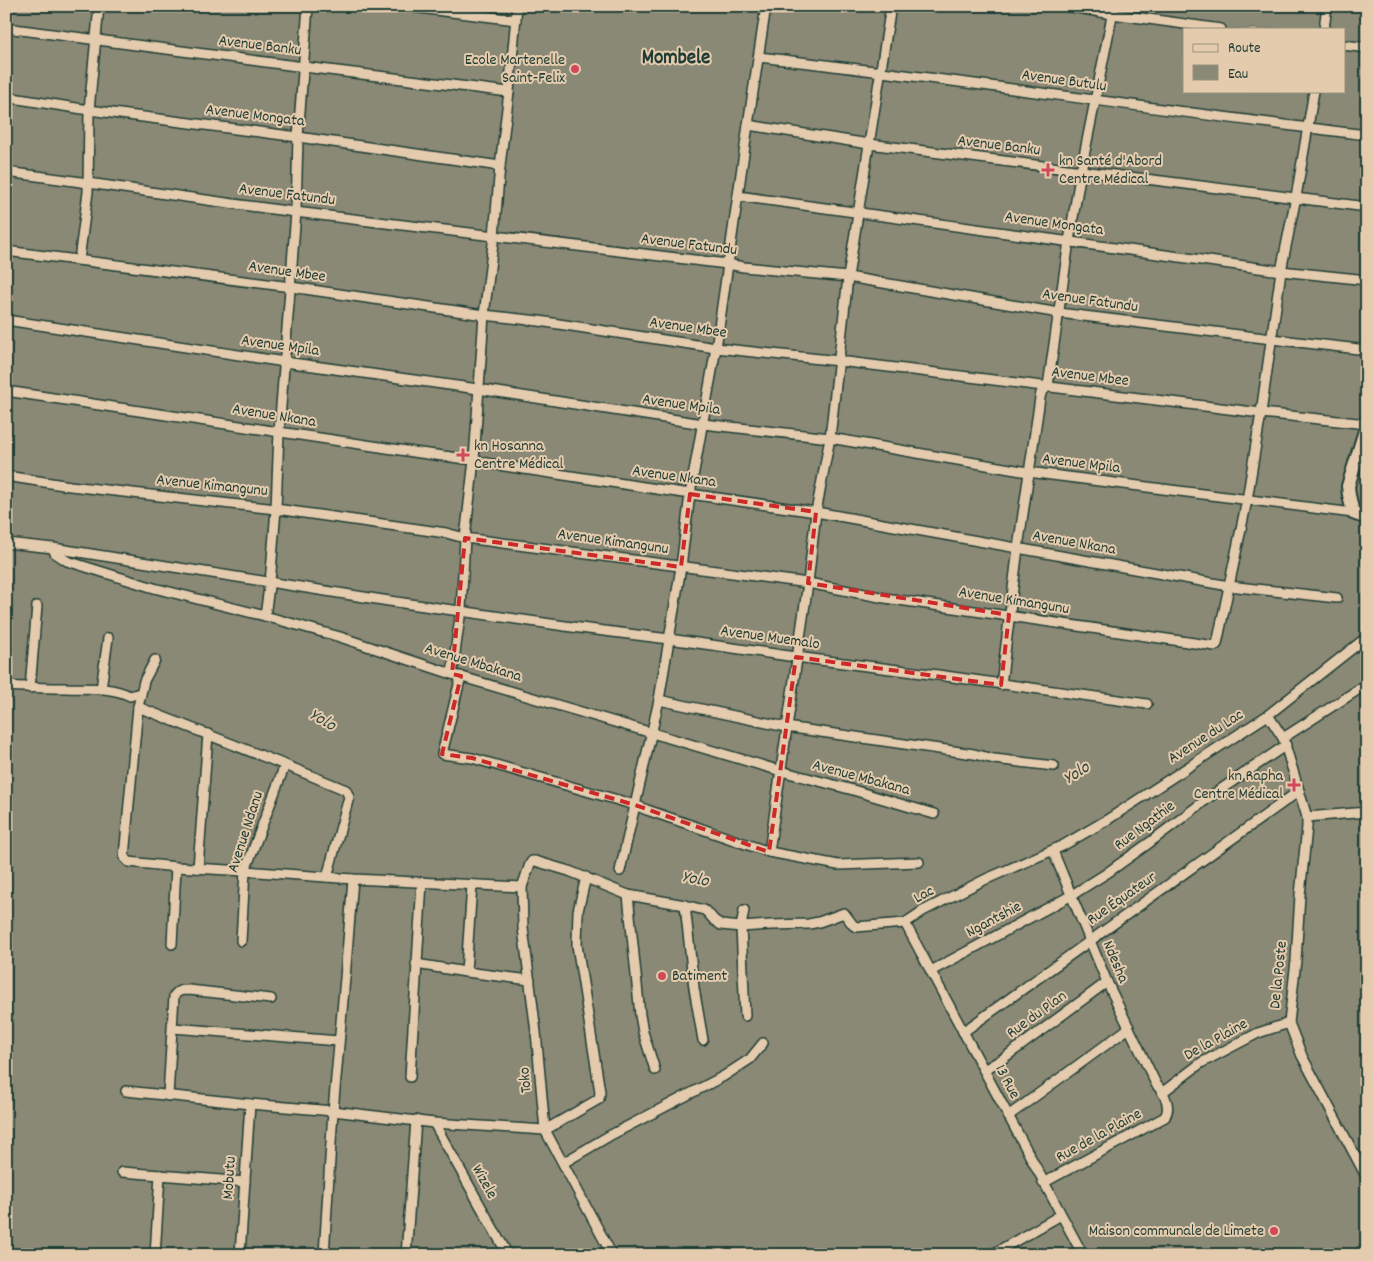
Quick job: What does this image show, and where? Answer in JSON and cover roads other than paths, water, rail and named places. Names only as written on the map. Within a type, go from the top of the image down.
[{"type":"street","points":[[79,260],[88,192],[89,110],[99,6]]},
{"type":"street","points":[[265,616],[276,508],[279,432],[291,287],[298,137],[308,6]]},
{"type":"street","points":[[403,6],[516,20]]},
{"type":"street","points":[[517,6],[494,236],[484,315],[474,460],[464,538],[456,675],[442,754],[472,758],[635,804],[647,810],[769,852],[838,865],[919,862]]},
{"type":"street","points":[[620,871],[659,700],[681,567],[690,494],[716,348],[766,6]]},
{"type":"street","points":[[769,852],[808,583],[816,512],[830,438],[848,277],[891,6]]},
{"type":"street","points":[[1066,6],[1113,10],[1215,28]]},
{"type":"street","points":[[1324,28],[1327,6]]},
{"type":"street","points":[[1002,685],[1009,615],[1028,472],[1041,393],[1048,386],[1081,171],[1113,10]]},
{"type":"street","name":"Avenue Banku","points":[[6,28],[509,92]]},
{"type":"street","points":[[1346,45],[1367,48]]},
{"type":"street","name":"Avenue Butulu","points":[[758,57],[881,71],[1367,135]]},
{"type":"street","points":[[1229,586],[1247,500],[1272,339],[1280,271],[1296,197],[1314,92]]},
{"type":"street","name":"Avenue Mongata","points":[[6,97],[500,166]]},
{"type":"street","name":"Avenue Banku","points":[[748,125],[869,144],[1367,207]]},
{"type":"street","name":"Avenue Fatundu","points":[[6,172],[296,212],[744,267],[848,277],[1059,313],[1367,350]]},
{"type":"street","name":"Avenue Mongata","points":[[738,196],[1280,271],[1367,280]]},
{"type":"street","name":"Avenue Mbee","points":[[6,251],[291,287],[484,315],[539,320],[716,348],[1048,386],[1261,414],[1367,424]]},
{"type":"street","name":"Avenue Mpila","points":[[6,320],[703,424],[830,438],[1028,472],[1353,513]]},
{"type":"street","name":"Avenue Nkana","points":[[6,391],[816,512],[1229,586],[1337,598]]},
{"type":"street","points":[[1367,424],[1348,486],[1348,496],[1353,513],[1367,518]]},
{"type":"street","name":"Avenue Kimangunu","points":[[6,476],[70,486],[276,508],[446,533],[464,538],[808,583],[885,598],[1215,646],[1229,586]]},
{"type":"street","name":"Avenue Mbakana","points":[[6,543],[52,548],[55,553],[67,560],[154,588],[340,637],[456,675],[934,814]]},
{"type":"street","name":"Avenue Muemalo","points":[[52,548],[389,601],[1147,704]]},
{"type":"street","points":[[30,688],[37,606]]},
{"type":"street","name":"Avenue du Lac","points":[[1053,851],[1107,820],[1268,715],[1367,637]]},
{"type":"street","points":[[101,689],[108,638]]},
{"type":"street","points":[[154,660],[144,681],[138,707],[124,857],[129,862],[327,877],[522,887],[530,864],[532,861],[535,861],[586,877],[628,895],[704,910],[721,925],[741,927]]},
{"type":"street","points":[[1284,742],[1367,684]]},
{"type":"street","points":[[6,686],[101,689],[122,692],[130,696],[140,693]]},
{"type":"street","points":[[659,700],[786,726],[974,754],[994,759],[1054,766]]},
{"type":"street","points":[[138,707],[346,790],[348,797],[327,877]]},
{"type":"street","name":"De la Poste","points":[[1268,715],[1284,742],[1307,816],[1296,960],[1289,1023],[1302,1056],[1367,1178]]},
{"type":"street","points":[[198,868],[208,734]]},
{"type":"street","name":"Rue Ngathie","points":[[1072,895],[1149,843],[1284,742]]},
{"type":"street","name":"Avenue Ndanu","points":[[240,940],[246,871],[285,765]]},
{"type":"street","name":"Rue Équateur","points":[[963,1032],[1299,791]]},
{"type":"street","points":[[1307,816],[1367,812]]},
{"type":"street","name":"Ndesha","points":[[1053,851],[1107,982],[1156,1084],[1163,1092],[1168,1112]]},
{"type":"street","name":"Lac","points":[[741,927],[809,924],[844,913],[852,925],[856,927],[905,923],[923,911],[984,880],[1053,851]]},
{"type":"street","points":[[172,944],[176,867]]},
{"type":"street","points":[[126,1091],[434,1123],[545,1130],[599,1099],[600,1092],[577,945],[578,911],[586,877]]},
{"type":"street","points":[[324,1255],[333,1111],[353,878]]},
{"type":"street","points":[[410,1077],[422,882]]},
{"type":"street","points":[[466,972],[472,885]]},
{"type":"street","name":"Toko","points":[[522,887],[523,928],[545,1130],[612,1255]]},
{"type":"street","points":[[628,895],[640,1015],[643,1032],[655,1070]]},
{"type":"street","name":"Ngantshie","points":[[931,971],[1072,895]]},
{"type":"street","points":[[685,905],[694,988],[703,1040]]},
{"type":"street","points":[[744,910],[741,927],[745,1016]]},
{"type":"street","name":"13 Rue","points":[[905,923],[1083,1255]]},
{"type":"street","points":[[416,964],[530,980]]},
{"type":"street","name":"Rue du Plan","points":[[984,1070],[1012,1052],[1107,982]]},
{"type":"street","points":[[168,1096],[174,996],[181,990],[271,999]]},
{"type":"street","name":"De la Plaine","points":[[1163,1092],[1201,1063],[1258,1033],[1289,1023]]},
{"type":"street","points":[[173,1028],[339,1041]]},
{"type":"street","points":[[1008,1116],[1129,1028]]},
{"type":"street","points":[[563,1163],[724,1076],[750,1059],[763,1043]]},
{"type":"street","name":"Mobutu","points":[[240,1255],[250,1104]]},
{"type":"street","name":"Rue de la Plaine","points":[[1044,1183],[1165,1117],[1168,1112]]},
{"type":"street","points":[[406,1255],[416,1120]]},
{"type":"street","name":"Wizele","points":[[434,1123],[508,1255]]},
{"type":"street","points":[[122,1172],[245,1182]]},
{"type":"street","points":[[155,1255],[160,1175]]},
{"type":"street","points":[[991,1255],[1061,1215]]},
{"type":"street","points":[[1357,1255],[1367,1247]]},
{"type":"water","name":"Yolo","points":[[6,6],[1367,6],[1367,1255],[6,1255]]},
{"type":"place","name":"Ecole Martenelle Saint-Felix","points":[[575,69]]},
{"type":"place","name":"kn Santé d'Abord Centre Médical","points":[[1048,170]]},
{"type":"place","name":"kn Hosanna Centre Médical","points":[[463,455]]},
{"type":"place","name":"kn Rapha Centre Médical","points":[[1294,785]]},
{"type":"place","name":"Batiment","points":[[662,976]]},
{"type":"place","name":"Maison communale de Limete","points":[[1274,1231]]},
{"type":"district","name":"Mombele","points":[[676,59]]}]
